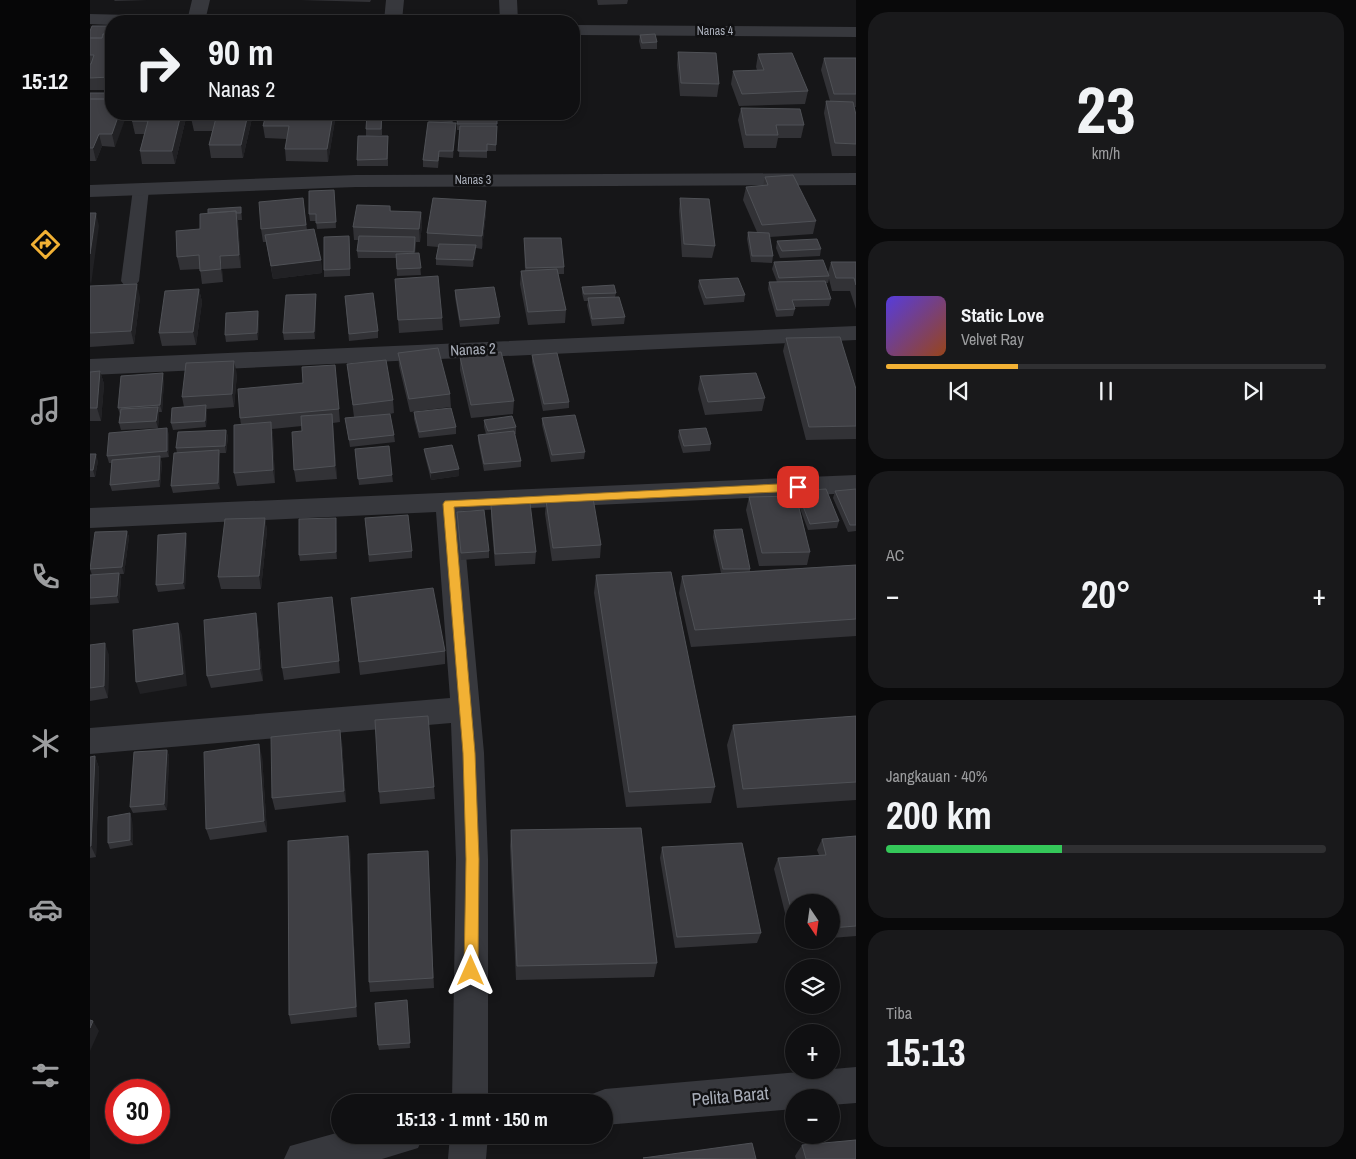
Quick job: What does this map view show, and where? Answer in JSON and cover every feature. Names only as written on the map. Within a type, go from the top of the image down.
[{"type":"street","points":[[197,15],[200,0]]},
{"type":"street","points":[[394,15],[395,0]]},
{"type":"street","points":[[508,0],[509,15]]},
{"type":"street","points":[[90,19],[105,19]]},
{"type":"street","name":"Nanas 4","points":[[580,30],[856,32]]},
{"type":"street","name":"Nanas 3","points":[[90,191],[356,181],[856,179]]},
{"type":"street","name":"Nanas 2","points":[[90,367],[856,333]]},
{"type":"street","points":[[90,518],[448,504],[856,484]]},
{"type":"street","points":[[448,504],[465,709],[472,859],[470,1094]]},
{"type":"street","points":[[90,741],[465,709]]},
{"type":"street","name":"Pelita Barat","points":[[613,1106],[856,1085]]},
{"type":"street","points":[[304,1159],[367,1144]]},
{"type":"street","points":[[467,1159],[468,1144]]},
{"type":"lane","points":[[130,281],[141,189]]},
{"type":"building","points":[[92,26],[105,26],[105,34],[103,34],[102,38],[90,38]]},
{"type":"building","points":[[103,34],[105,34],[105,77],[90,78],[90,64],[94,55],[90,55],[90,38],[102,38]]},
{"type":"building","points":[[655,34],[657,42],[642,43],[640,35]]},
{"type":"building","points":[[678,52],[716,53],[719,84],[681,83]]},
{"type":"building","points":[[792,53],[808,91],[742,94],[733,71],[764,70],[758,54]]},
{"type":"building","points":[[824,58],[856,58],[856,94],[834,94]]},
{"type":"building","points":[[90,93],[105,93],[105,99],[90,99]]},
{"type":"building","points":[[90,99],[105,99],[105,120],[117,120],[112,134],[99,134],[93,148],[90,148]]},
{"type":"building","points":[[826,101],[853,102],[856,115],[856,144],[835,143]]},
{"type":"building","points":[[741,108],[800,109],[804,125],[776,125],[778,135],[746,135]]},
{"type":"building","points":[[180,120],[172,151],[140,151],[148,121],[132,121]]},
{"type":"building","points":[[215,120],[247,120],[241,145],[209,145]]},
{"type":"building","points":[[264,120],[332,120],[327,149],[285,149],[289,126],[263,126]]},
{"type":"building","points":[[367,120],[382,120],[381,129],[366,129]]},
{"type":"building","points":[[457,120],[497,120],[497,124],[457,124]]},
{"type":"building","points":[[428,122],[456,123],[453,151],[439,151],[438,161],[423,160]]},
{"type":"building","points":[[460,126],[497,126],[496,145],[487,144],[487,151],[458,151]]},
{"type":"building","points":[[358,136],[388,136],[387,159],[357,160]]},
{"type":"building","points":[[793,175],[816,221],[762,225],[746,187],[768,185],[765,177]]},
{"type":"building","points":[[334,190],[336,222],[316,223],[316,214],[309,214],[309,191]]},
{"type":"building","points":[[303,198],[306,225],[261,229],[259,202]]},
{"type":"building","points":[[433,198],[486,201],[482,236],[427,233]]},
{"type":"building","points":[[680,198],[709,199],[715,246],[684,244]]},
{"type":"building","points":[[357,205],[390,206],[390,211],[421,212],[419,229],[353,227]]},
{"type":"building","points":[[241,207],[241,213],[236,213],[236,211],[208,213],[208,209]]},
{"type":"building","points":[[236,211],[239,255],[220,256],[221,269],[200,271],[199,255],[177,257],[176,231],[200,229],[200,214]]},
{"type":"building","points":[[90,213],[96,213],[90,254]]},
{"type":"building","points":[[314,229],[321,260],[271,266],[265,235]]},
{"type":"building","points":[[748,232],[769,233],[773,256],[752,256]]},
{"type":"building","points":[[349,236],[350,269],[324,270],[324,237]]},
{"type":"building","points":[[359,236],[415,237],[414,252],[357,251]]},
{"type":"building","points":[[524,238],[561,238],[564,267],[526,268]]},
{"type":"building","points":[[817,239],[821,249],[782,251],[777,241]]},
{"type":"building","points":[[439,244],[476,245],[473,260],[436,259]]},
{"type":"building","points":[[419,253],[421,268],[397,269],[396,254]]},
{"type":"building","points":[[823,260],[829,276],[779,278],[774,262]]},
{"type":"building","points":[[831,262],[856,262],[856,285],[854,278],[836,278]]},
{"type":"building","points":[[557,269],[566,310],[528,312],[521,271]]},
{"type":"building","points":[[438,276],[442,318],[398,320],[395,279]]},
{"type":"building","points":[[738,278],[745,295],[706,298],[699,280]]},
{"type":"building","points":[[825,281],[831,299],[792,300],[795,309],[777,310],[769,282]]},
{"type":"building","points":[[137,284],[131,331],[90,333],[90,286]]},
{"type":"building","points":[[614,285],[616,293],[584,294],[582,287]]},
{"type":"building","points":[[494,287],[500,317],[460,320],[455,290]]},
{"type":"building","points":[[199,289],[193,332],[159,333],[165,291]]},
{"type":"building","points":[[373,293],[378,331],[349,334],[345,296]]},
{"type":"building","points":[[316,294],[314,332],[283,333],[286,295]]},
{"type":"building","points":[[619,297],[625,317],[592,319],[588,298]]},
{"type":"building","points":[[258,311],[257,333],[225,335],[226,313]]},
{"type":"building","points":[[840,337],[856,389],[856,426],[809,427],[786,338]]},
{"type":"building","points":[[438,348],[450,394],[409,399],[398,353]]},
{"type":"building","points":[[501,352],[514,401],[471,405],[460,357]]},
{"type":"building","points":[[557,353],[569,402],[544,404],[532,355]]},
{"type":"building","points":[[386,360],[393,400],[353,405],[347,364]]},
{"type":"building","points":[[234,361],[232,394],[182,397],[186,363]]},
{"type":"building","points":[[335,365],[339,409],[240,418],[238,389],[303,383],[302,367]]},
{"type":"building","points":[[100,371],[97,408],[90,408],[90,372]]},
{"type":"building","points":[[163,373],[160,405],[118,408],[121,376]]},
{"type":"building","points":[[756,373],[765,398],[708,402],[700,376]]},
{"type":"building","points":[[206,405],[205,421],[171,423],[172,408]]},
{"type":"building","points":[[158,407],[156,421],[119,423],[121,409]]},
{"type":"building","points":[[451,408],[456,427],[419,432],[414,412]]},
{"type":"building","points":[[332,414],[335,466],[294,470],[292,432],[302,431],[301,416]]},
{"type":"building","points":[[390,414],[394,435],[349,440],[345,418]]},
{"type":"building","points":[[575,415],[585,452],[552,455],[542,418]]},
{"type":"building","points":[[512,416],[516,427],[488,431],[484,420]]},
{"type":"building","points":[[271,422],[273,470],[234,473],[234,425]]},
{"type":"building","points":[[167,428],[167,451],[107,456],[109,433]]},
{"type":"building","points":[[706,428],[711,444],[684,446],[679,430]]},
{"type":"building","points":[[226,430],[225,446],[176,448],[178,432]]},
{"type":"building","points":[[514,431],[521,461],[484,464],[478,435]]},
{"type":"building","points":[[452,445],[459,469],[431,473],[424,449]]},
{"type":"building","points":[[389,446],[392,475],[358,479],[355,449]]},
{"type":"building","points":[[219,450],[218,483],[171,486],[174,453]]},
{"type":"building","points":[[90,454],[96,454],[93,470],[90,470]]},
{"type":"building","points":[[160,456],[159,480],[110,485],[112,460]]},
{"type":"building","points":[[826,489],[839,521],[810,524],[797,491]]},
{"type":"building","points":[[856,489],[856,525],[850,525],[835,491]]},
{"type":"building","points":[[796,496],[810,552],[762,553],[749,497]]},
{"type":"building","points":[[593,498],[601,545],[553,548],[546,501]]},
{"type":"building","points":[[530,503],[536,552],[495,554],[491,505]]},
{"type":"building","points":[[484,510],[489,551],[461,553],[457,512]]},
{"type":"building","points":[[408,515],[412,551],[369,555],[365,518]]},
{"type":"building","points":[[265,518],[259,576],[218,577],[225,519]]},
{"type":"building","points":[[336,518],[336,552],[299,555],[299,519]]},
{"type":"building","points":[[742,529],[750,569],[723,569],[714,530]]},
{"type":"building","points":[[127,531],[122,567],[90,569],[95,532]]},
{"type":"building","points":[[186,533],[183,583],[156,585],[158,535]]},
{"type":"building","points":[[856,565],[856,619],[695,630],[682,576]]},
{"type":"building","points":[[671,572],[715,787],[629,792],[596,575]]},
{"type":"building","points":[[119,573],[117,596],[90,598],[90,575]]},
{"type":"building","points":[[433,588],[445,651],[359,662],[351,598]]},
{"type":"building","points":[[332,597],[339,661],[282,668],[278,603]]},
{"type":"building","points":[[256,613],[260,669],[207,676],[204,620]]},
{"type":"building","points":[[178,623],[183,674],[136,682],[133,630]]},
{"type":"building","points":[[105,643],[104,686],[90,688],[90,645]]},
{"type":"building","points":[[428,716],[434,787],[379,792],[375,720]]},
{"type":"building","points":[[856,716],[856,782],[743,789],[733,725]]},
{"type":"building","points":[[340,730],[344,791],[272,798],[271,737]]},
{"type":"building","points":[[259,744],[264,821],[206,829],[204,752]]},
{"type":"building","points":[[167,750],[164,804],[130,807],[134,752]]},
{"type":"building","points":[[95,756],[91,846],[90,846],[90,757]]},
{"type":"building","points":[[130,813],[130,840],[108,843],[108,817]]},
{"type":"building","points":[[641,828],[657,963],[517,966],[511,830]]},
{"type":"building","points":[[348,836],[356,1007],[289,1015],[288,841]]},
{"type":"building","points":[[856,836],[856,926],[840,927],[840,894],[787,894],[778,858],[826,855],[822,839]]},
{"type":"building","points":[[742,843],[761,933],[677,937],[662,847]]},
{"type":"building","points":[[428,851],[433,978],[369,982],[368,854]]},
{"type":"building","points":[[407,1000],[410,1043],[378,1045],[375,1003]]},
{"type":"building","points":[[856,1140],[856,1159],[806,1159],[802,1145],[840,1144],[840,1141]]},
{"type":"building","points":[[752,1143],[756,1159],[643,1158]]},
{"type":"route","points":[[471,971],[472,859],[469,753],[461,640],[448,504],[798,487]]}]
